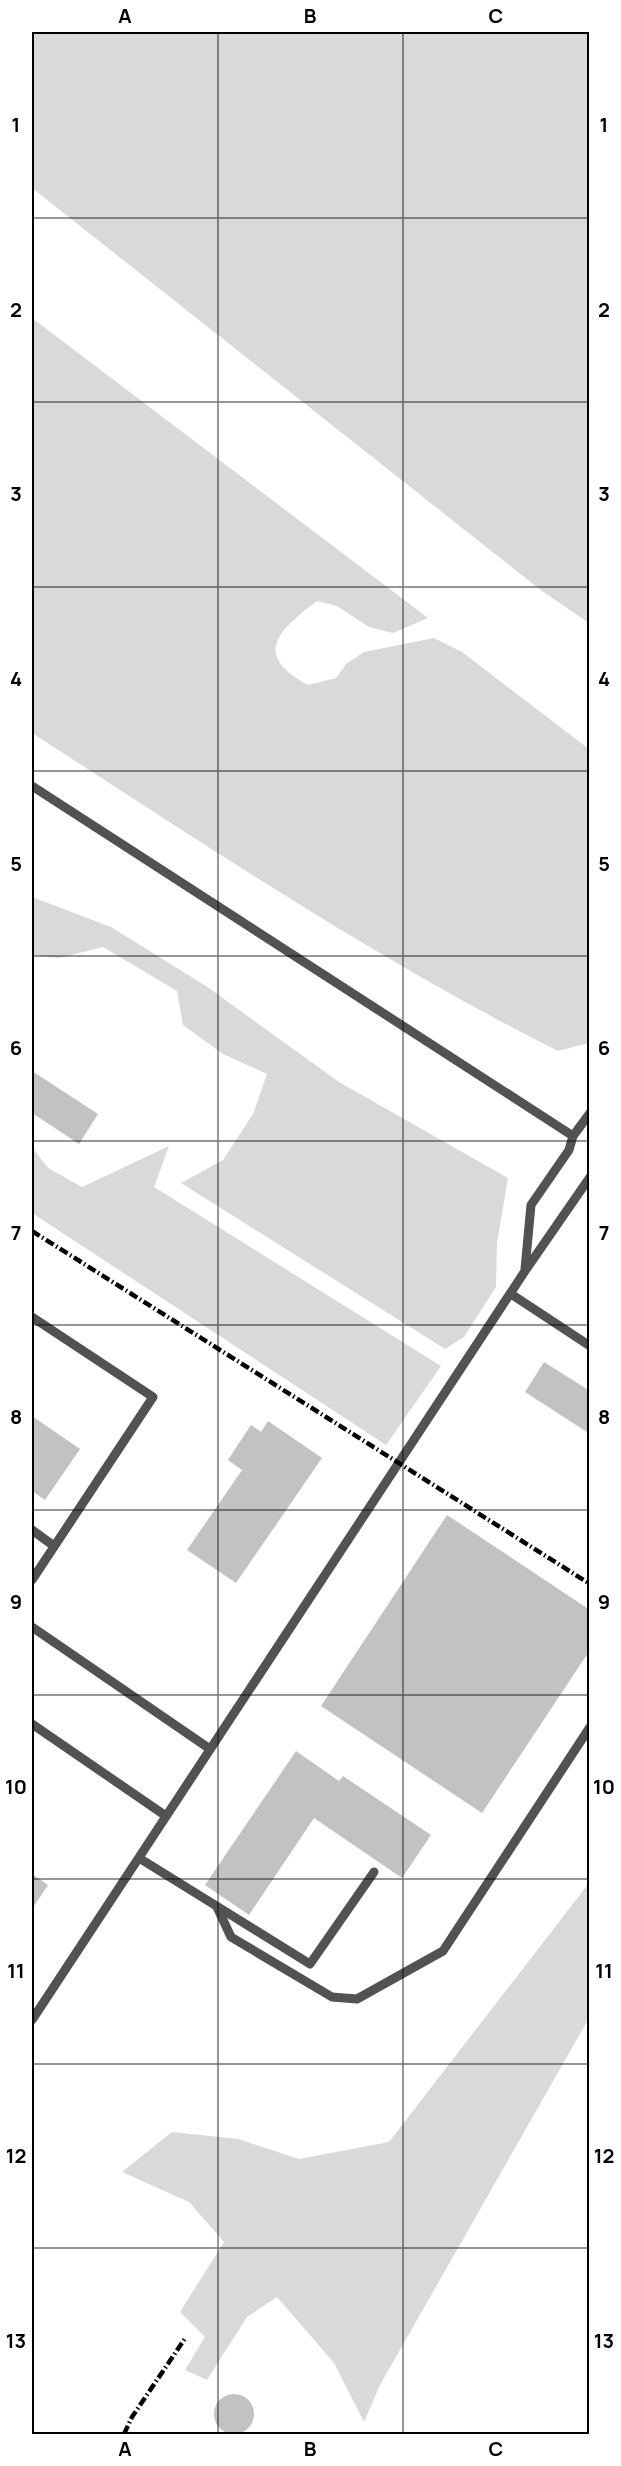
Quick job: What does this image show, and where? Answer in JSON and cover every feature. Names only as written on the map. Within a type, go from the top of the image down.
[{"type":"lane","points":[[32,786],[573,1137]]},
{"type":"lane","points":[[525,1271],[531,1205],[569,1150],[573,1137],[590,1113]]},
{"type":"lane","points":[[32,2020],[525,1271],[590,1177]]},
{"type":"lane","points":[[511,1294],[590,1346]]},
{"type":"lane","points":[[32,1317],[153,1397],[32,1580]]},
{"type":"lane","points":[[32,1530],[54,1546]]},
{"type":"lane","points":[[32,1628],[210,1749]]},
{"type":"lane","points":[[32,1724],[166,1816]]},
{"type":"lane","points":[[217,1907],[231,1937],[332,1998],[357,1999],[443,1951],[590,1727]]},
{"type":"lane","points":[[139,1858],[310,1964],[374,1872]]},
{"type":"shaded area","points":[[32,32],[589,32],[589,623],[542,591],[32,188]]},
{"type":"shaded area","points":[[32,318],[428,618],[393,633],[369,627],[337,606],[317,601],[282,632],[277,642],[276,652],[280,663],[290,674],[308,685],[336,678],[346,664],[364,652],[434,638],[462,652],[589,749],[589,1043],[558,1051],[423,978],[291,899],[32,733]]},
{"type":"shaded area","points":[[32,897],[111,927],[206,986],[339,1082],[508,1178],[497,1243],[496,1287],[464,1337],[445,1349],[181,1183],[223,1160],[253,1114],[267,1074],[223,1054],[183,1025],[177,991],[103,947],[59,958],[32,955]]},
{"type":"shaded area","points":[[169,1146],[154,1187],[441,1366],[386,1445],[32,1213],[32,1147],[48,1168],[82,1187]]},
{"type":"shaded area","points":[[589,1883],[589,2018],[380,2385],[364,2422],[334,2363],[277,2297],[247,2317],[207,2380],[185,2370],[205,2337],[180,2312],[224,2242],[189,2202],[122,2172],[172,2132],[238,2139],[299,2159],[389,2142]]},
{"type":"building","points":[[32,1071],[98,1114],[79,1144],[32,1113]]},
{"type":"building","points":[[544,1362],[590,1391],[590,1434],[525,1392]]},
{"type":"building","points":[[32,1416],[80,1449],[45,1500],[32,1491]]},
{"type":"building","points":[[268,1421],[322,1458],[236,1583],[187,1550],[242,1470],[228,1460],[251,1425],[261,1432]]},
{"type":"building","points":[[447,1515],[590,1610],[590,1650],[482,1813],[321,1706]]},
{"type":"building","points":[[296,1751],[339,1781],[343,1776],[431,1835],[402,1878],[314,1818],[249,1915],[205,1885]]},
{"type":"building","points":[[32,1874],[48,1885],[32,1909]]},
{"type":"building","points":[[234,2394],[242,2395],[248,2400],[253,2406],[253,2422],[248,2428],[242,2433],[234,2434],[226,2433],[220,2428],[215,2422],[214,2414],[215,2406],[220,2400],[226,2395]]},
{"type":"railway","points":[[32,1231],[590,1584]]},
{"type":"railway","points":[[124,2434],[132,2417],[186,2337]]}]
